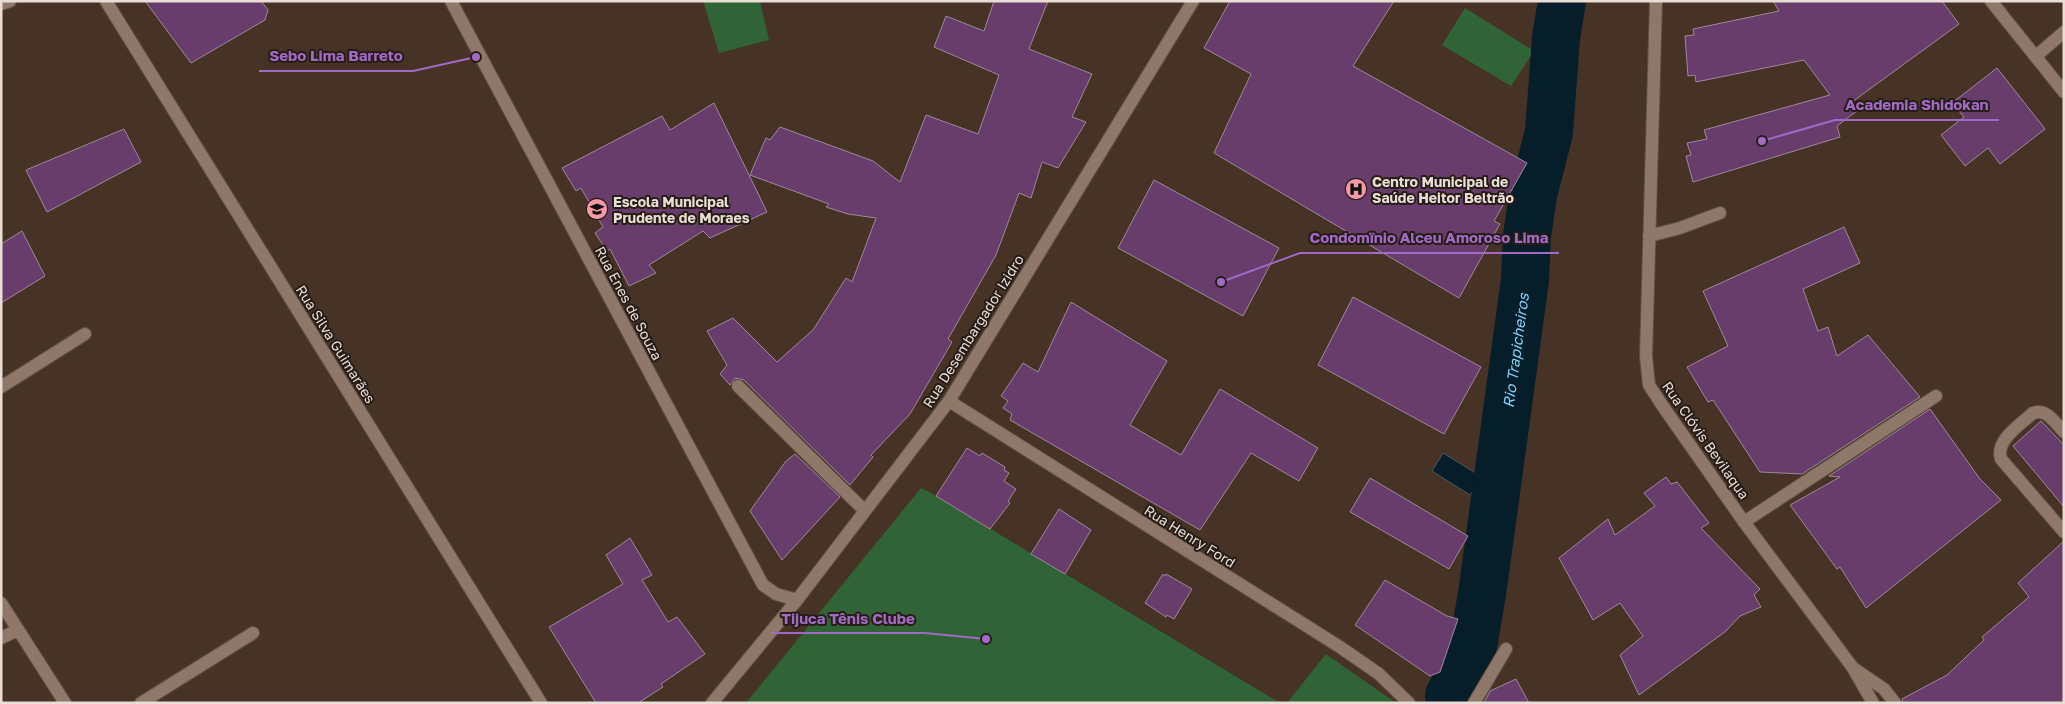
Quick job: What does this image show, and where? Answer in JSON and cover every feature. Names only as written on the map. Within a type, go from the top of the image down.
[{"type":"street","points":[[1,4],[10,1]]},
{"type":"street","name":"Rua Silva Guimarães","points":[[106,1],[541,703]]},
{"type":"street","name":"Rua Enes de Souza","points":[[451,1],[763,585],[776,594],[797,600]]},
{"type":"street","name":"Rua Desembargador Izidro","points":[[712,703],[797,600],[949,401],[1193,1]]},
{"type":"street","name":"Rua Clóvis Bevilaqua","points":[[1656,1],[1646,356],[1650,385],[1744,522],[1853,668],[1872,703]]},
{"type":"street","points":[[1991,1],[2064,92]]},
{"type":"street","points":[[2036,56],[2064,32]]},
{"type":"street","points":[[1650,236],[1680,228],[1720,213]]},
{"type":"street","points":[[1,387],[85,334]]},
{"type":"street","points":[[738,386],[864,510]]},
{"type":"street","points":[[1744,522],[1936,396]]},
{"type":"street","name":"Rua Henry Ford","points":[[949,401],[1340,648],[1378,674],[1409,703]]},
{"type":"street","points":[[2064,432],[2046,413],[2039,410],[2033,413],[2001,443],[1998,450],[2001,459],[2064,532]]},
{"type":"street","points":[[1,603],[65,703]]},
{"type":"street","points":[[1,638],[18,630]]},
{"type":"street","points":[[141,703],[253,633]]},
{"type":"street","points":[[1474,703],[1506,649]]},
{"type":"street","points":[[1853,668],[1884,689],[1895,703]]},
{"type":"green space","points":[[703,1],[760,1],[769,40],[719,53]]},
{"type":"green space","points":[[1465,8],[1534,51],[1511,86],[1442,45]]},
{"type":"green space","points":[[921,488],[929,492],[1280,703],[746,703]]},
{"type":"green space","points":[[1326,654],[1396,703],[1287,703]]},
{"type":"water","points":[[1443,453],[1482,477],[1470,495],[1432,471]]},
{"type":"building","points":[[145,1],[261,1],[268,10],[265,20],[191,63]]},
{"type":"building","points":[[994,1],[1048,1],[1029,49],[1092,74],[1072,117],[1086,122],[1058,168],[1042,162],[1031,198],[1019,193],[996,255],[948,339],[952,342],[910,414],[871,455],[873,457],[850,485],[744,380],[735,378],[730,385],[720,374],[727,365],[707,331],[733,318],[777,362],[813,330],[846,278],[852,282],[876,218],[848,214],[826,207],[829,204],[750,175],[766,138],[770,140],[780,127],[873,161],[900,182],[926,115],[978,134],[999,75],[934,47],[946,16],[984,31]]},
{"type":"building","points":[[1230,1],[1394,1],[1353,66],[1527,163],[1494,221],[1500,224],[1459,298],[1214,153],[1251,74],[1204,48]]},
{"type":"building","points":[[1773,1],[1942,1],[1959,24],[1852,102],[1858,110],[1837,126],[1840,137],[1693,182],[1686,156],[1691,155],[1687,143],[1707,139],[1704,130],[1830,95],[1804,60],[1696,82],[1695,75],[1688,76],[1685,36],[1694,35],[1693,29],[1779,11]]},
{"type":"building","points":[[1997,68],[2045,129],[2000,164],[1988,148],[1965,166],[1941,135],[1964,117],[1952,103]]},
{"type":"building","points":[[714,103],[767,212],[710,238],[703,231],[649,265],[656,273],[629,286],[610,249],[607,251],[595,233],[603,227],[581,188],[576,191],[562,168],[662,116],[670,130]]},
{"type":"building","points":[[124,129],[141,162],[47,212],[26,170]]},
{"type":"building","points":[[1154,180],[1279,248],[1243,316],[1118,248]]},
{"type":"building","points":[[1844,227],[1860,263],[1803,289],[1818,331],[1828,327],[1837,356],[1868,335],[1920,397],[1802,474],[1760,472],[1713,400],[1708,402],[1687,367],[1728,346],[1703,291]]},
{"type":"building","points":[[22,231],[45,276],[1,303],[1,244]]},
{"type":"building","points":[[1353,297],[1481,367],[1444,434],[1318,365]]},
{"type":"building","points":[[1071,302],[1167,361],[1130,425],[1181,455],[1220,389],[1318,448],[1299,481],[1251,453],[1200,530],[1010,420],[1012,414],[1003,408],[1008,401],[1001,396],[1023,363],[1038,372]]},
{"type":"building","points":[[1930,409],[1980,479],[2001,500],[1866,608],[1840,567],[1837,569],[1790,505],[1840,477],[1829,476]]},
{"type":"building","points":[[2041,421],[2064,445],[2064,507],[2013,446]]},
{"type":"building","points":[[967,448],[980,456],[982,453],[1005,467],[1004,470],[1009,473],[1004,481],[1016,489],[1008,501],[1010,503],[990,529],[936,496]]},
{"type":"building","points":[[795,454],[840,497],[782,560],[750,511],[786,461]]},
{"type":"building","points":[[1666,477],[1671,484],[1677,482],[1709,523],[1701,528],[1760,589],[1754,595],[1761,607],[1740,616],[1726,631],[1639,695],[1620,655],[1643,636],[1620,603],[1593,620],[1559,558],[1608,519],[1615,535],[1655,506],[1644,493]]},
{"type":"building","points":[[1370,478],[1468,536],[1449,569],[1350,512]]},
{"type":"building","points":[[1059,509],[1091,530],[1065,574],[1031,554]]},
{"type":"building","points":[[630,538],[652,575],[642,580],[668,622],[677,617],[705,654],[661,684],[663,687],[638,703],[596,703],[549,627],[623,584],[606,555]]},
{"type":"building","points":[[2064,541],[2064,703],[1903,703],[1902,699],[1947,675],[1984,640],[1982,637],[2029,597],[2018,583]]},
{"type":"building","points":[[1163,574],[1192,589],[1174,619],[1167,615],[1166,617],[1145,603]]},
{"type":"building","points":[[1385,580],[1447,616],[1458,619],[1440,672],[1430,676],[1355,625]]},
{"type":"building","points":[[1516,679],[1529,703],[1484,703],[1490,691]]},
{"type":"waterway","name":"Rio Trapicheiros","points":[[1449,696],[1473,646],[1482,594],[1525,280],[1527,236],[1533,195],[1549,132],[1556,38],[1562,1]]},
{"type":"place","name":"Sebo Lima Barreto","points":[[476,57]]},
{"type":"place","name":"Academia Shidokan","points":[[1762,141]]},
{"type":"place","name":"Centro Municipal de Saúde Heitor Beltrão","points":[[1356,189]]},
{"type":"place","name":"Escola Municipal Prudente de Moraes","points":[[597,209]]},
{"type":"place","name":"Condomïnio Alceu Amoroso Lima","points":[[1221,282]]},
{"type":"place","name":"Tijuca Tênis Clube","points":[[986,639]]}]
